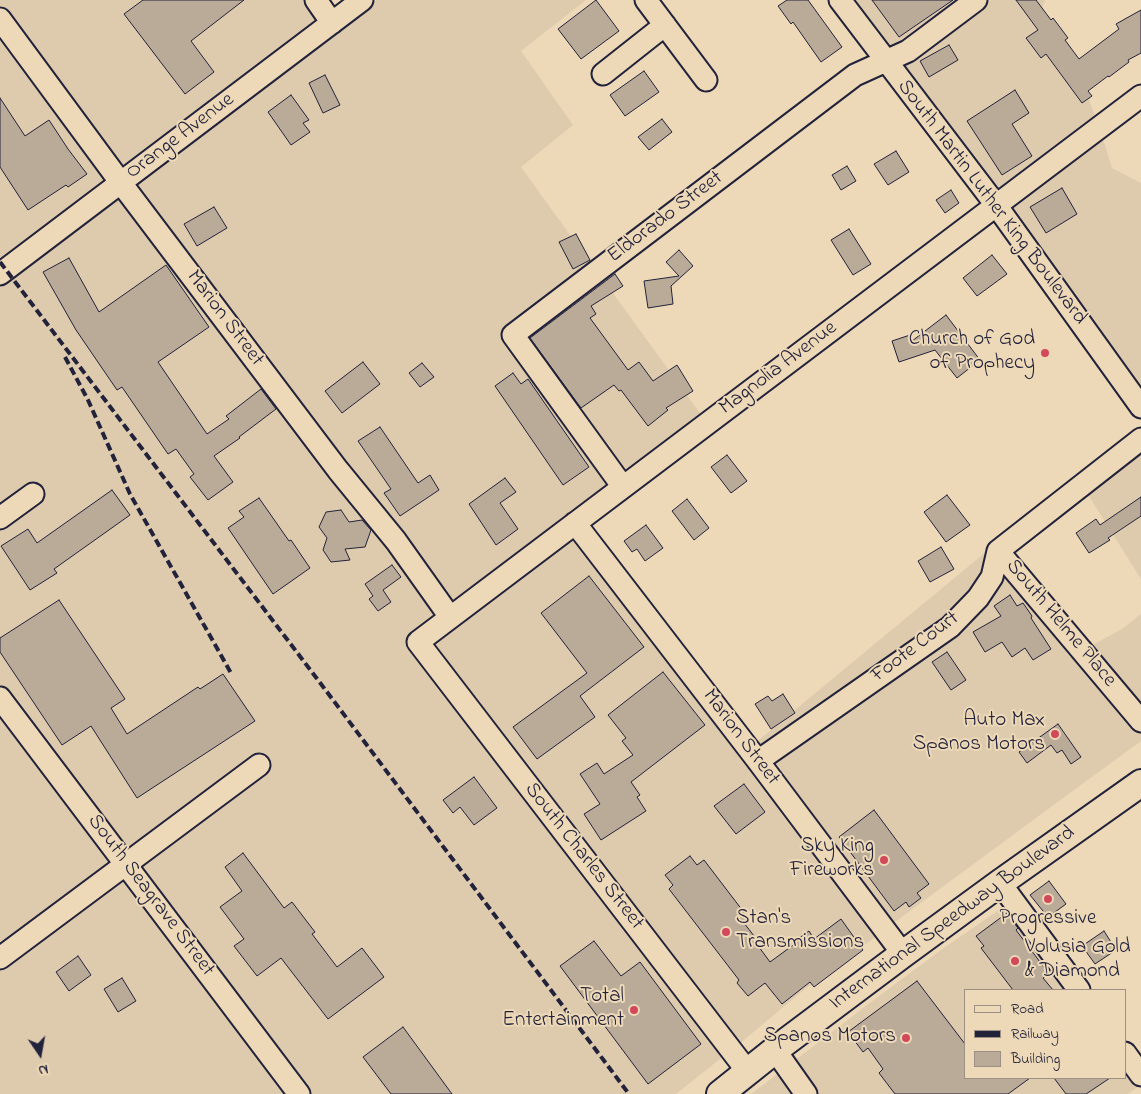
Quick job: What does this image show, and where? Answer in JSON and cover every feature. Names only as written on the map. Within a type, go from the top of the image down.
[{"type":"main road","name":"International Speedway Boulevard","points":[[720,1094],[774,1050],[903,954],[1141,784]]},
{"type":"street","points":[[316,0],[332,23]]},
{"type":"street","name":"Orange Avenue","points":[[0,274],[362,0]]},
{"type":"street","points":[[646,0],[706,80]]},
{"type":"street","name":"South Martin Luther King Boulevard","points":[[840,0],[996,205],[1141,407]]},
{"type":"street","name":"Eldorado Street","points":[[623,487],[513,335],[856,75],[908,51],[976,0]]},
{"type":"street","name":"Marion Street","points":[[0,19],[120,183],[332,462],[396,541],[450,617]]},
{"type":"street","points":[[603,74],[665,25]]},
{"type":"street","name":"Magnolia Avenue","points":[[418,642],[1141,96]]},
{"type":"street","points":[[998,551],[1141,439]]},
{"type":"street","points":[[0,518],[34,494]]},
{"type":"street","name":"Marion Street","points":[[575,523],[903,954]]},
{"type":"street","name":"South Helme Place","points":[[998,551],[1141,720]]},
{"type":"street","name":"Foote Court","points":[[758,761],[950,627],[978,598],[992,577],[998,551]]},
{"type":"street","name":"South Charles Street","points":[[418,642],[748,1072]]},
{"type":"street","name":"South Seagrave Street","points":[[0,698],[299,1094]]},
{"type":"street","points":[[0,958],[259,766]]},
{"type":"street","points":[[1000,883],[1078,989]]},
{"type":"street","points":[[774,1050],[806,1094]]},
{"type":"street","points":[[1126,1054],[1141,1075]]},
{"type":"shaded area","points":[[0,0],[306,0],[321,20],[122,170],[0,5]]},
{"type":"shaded area","points":[[377,0],[586,0],[521,51],[573,125],[521,167],[591,264],[508,327],[611,484],[452,605],[132,185]]},
{"type":"shaded area","points":[[850,0],[961,0],[904,43],[888,50]]},
{"type":"shaded area","points":[[991,0],[1045,0],[1039,17],[1069,45],[1096,119],[997,193],[900,65],[913,59]]},
{"type":"shaded area","points":[[0,32],[109,180],[0,263]]},
{"type":"shaded area","points":[[1102,136],[1112,168],[1141,183],[1141,393],[1008,207]]},
{"type":"shaded area","points":[[119,195],[390,547],[438,615],[406,640],[725,1055],[676,1094],[309,1094],[138,867],[270,769],[261,753],[127,852],[0,684],[0,529],[44,497],[35,482],[0,507],[0,285]]},
{"type":"shaded area","points":[[602,278],[702,416],[624,474],[524,337]]},
{"type":"shaded area","points":[[1141,450],[1141,579],[1087,493]]},
{"type":"shaded area","points":[[574,535],[878,935],[805,989],[738,1045],[430,644]]},
{"type":"shaded area","points":[[987,551],[984,573],[971,592],[945,620],[760,750],[755,743]]},
{"type":"shaded area","points":[[1002,569],[1024,595],[1070,657],[1075,655],[1141,733],[1141,741],[891,925],[770,764],[954,635]]},
{"type":"shaded area","points":[[1141,614],[1141,708],[1089,647],[1122,629]]},
{"type":"shaded area","points":[[0,712],[114,862],[0,947]]},
{"type":"shaded area","points":[[125,876],[289,1094],[0,1094],[0,969]]},
{"type":"shaded area","points":[[1006,905],[1067,989],[964,989],[964,1079],[1126,1079],[1126,1068],[1139,1086],[1128,1094],[816,1094],[793,1062],[941,950]]},
{"type":"shaded area","points":[[780,1072],[796,1094],[751,1094]]},
{"type":"building","points":[[143,0],[244,0],[191,41],[214,72],[185,94],[124,14]]},
{"type":"building","points":[[596,0],[619,31],[581,59],[558,29]]},
{"type":"building","points":[[787,0],[808,0],[842,47],[821,62],[793,22],[791,24],[778,6]]},
{"type":"building","points":[[872,0],[953,0],[899,37]]},
{"type":"building","points":[[1016,0],[1036,0],[1068,38],[1065,40],[1079,59],[1119,29],[1116,24],[1141,10],[1141,53],[1128,60],[1129,62],[1088,91],[1092,96],[1082,103],[1046,54],[1041,58],[1026,38],[1038,30]]},
{"type":"building","points":[[949,45],[958,60],[929,77],[920,61]]},
{"type":"building","points":[[644,71],[659,92],[625,116],[610,95]]},
{"type":"building","points":[[325,75],[340,105],[323,113],[309,83]]},
{"type":"building","points":[[1015,90],[1029,113],[1012,124],[1032,156],[1002,175],[967,121]]},
{"type":"building","points":[[291,95],[309,120],[303,123],[310,132],[291,145],[268,112]]},
{"type":"building","points":[[0,98],[25,136],[49,120],[87,174],[68,187],[66,185],[28,210],[0,167]]},
{"type":"building","points":[[662,119],[672,132],[649,150],[638,137]]},
{"type":"building","points":[[896,151],[909,172],[888,185],[874,164]]},
{"type":"building","points":[[847,166],[856,181],[841,190],[832,175]]},
{"type":"building","points":[[1062,188],[1077,214],[1046,233],[1030,207]]},
{"type":"building","points":[[951,190],[959,203],[945,213],[936,200]]},
{"type":"building","points":[[214,207],[227,228],[197,246],[184,224]]},
{"type":"building","points":[[849,229],[871,264],[853,275],[831,240]]},
{"type":"building","points":[[576,234],[590,260],[573,269],[559,242]]},
{"type":"building","points":[[679,250],[693,266],[671,286],[673,304],[648,308],[644,281],[679,276],[666,262]]},
{"type":"building","points":[[992,255],[1007,274],[977,296],[963,278]]},
{"type":"building","points":[[69,258],[99,312],[166,265],[209,327],[158,362],[207,434],[229,419],[226,416],[261,389],[276,409],[214,456],[233,482],[208,500],[190,477],[194,474],[176,449],[168,454],[122,387],[117,390],[76,330],[43,272]]},
{"type":"building","points":[[615,274],[623,286],[591,306],[596,314],[590,318],[628,370],[639,362],[653,381],[677,365],[693,391],[666,408],[668,410],[648,426],[621,390],[619,391],[614,385],[581,408],[530,338]]},
{"type":"building","points":[[946,315],[980,360],[957,378],[935,350],[899,362],[892,341],[910,335],[912,341]]},
{"type":"building","points":[[363,362],[380,384],[342,413],[325,391]]},
{"type":"building","points":[[422,363],[434,377],[420,387],[409,373]]},
{"type":"building","points":[[513,373],[521,384],[528,379],[589,467],[563,485],[495,386]]},
{"type":"building","points":[[380,427],[418,483],[430,475],[439,490],[400,516],[384,493],[391,489],[358,441]]},
{"type":"building","points":[[727,455],[747,481],[731,493],[711,467]]},
{"type":"building","points":[[505,478],[516,492],[500,503],[518,529],[496,545],[469,504]]},
{"type":"building","points":[[112,490],[130,515],[54,569],[57,573],[30,590],[1,546],[28,529],[37,543]]},
{"type":"building","points":[[947,495],[970,525],[946,542],[924,512]]},
{"type":"building","points":[[1141,497],[1141,516],[1108,538],[1110,540],[1089,553],[1076,533],[1096,519],[1100,525]]},
{"type":"building","points":[[259,498],[310,568],[273,594],[228,528],[244,517],[239,511]]},
{"type":"building","points":[[687,499],[709,528],[694,540],[672,511]]},
{"type":"building","points":[[341,510],[349,522],[362,520],[371,530],[365,547],[345,549],[350,560],[331,562],[323,550],[327,538],[319,527],[326,512]]},
{"type":"building","points":[[646,525],[663,548],[645,561],[637,549],[632,552],[624,541]]},
{"type":"building","points":[[941,547],[954,569],[930,582],[918,561]]},
{"type":"building","points":[[392,565],[401,577],[383,590],[391,602],[378,611],[369,599],[373,596],[365,584]]},
{"type":"building","points":[[589,576],[644,647],[580,696],[595,717],[537,759],[513,727],[587,673],[541,613]]},
{"type":"building","points":[[1010,595],[1017,606],[1023,603],[1051,649],[1033,660],[1025,648],[1012,657],[1002,642],[985,652],[973,632],[1001,616],[994,606]]},
{"type":"building","points":[[59,600],[125,699],[111,708],[127,734],[198,687],[200,689],[223,674],[255,721],[137,798],[91,726],[62,745],[0,652],[0,638]]},
{"type":"building","points":[[947,652],[966,680],[951,690],[932,662]]},
{"type":"building","points":[[663,672],[705,725],[631,782],[640,795],[637,797],[646,811],[601,840],[584,814],[600,804],[580,774],[597,763],[604,774],[633,755],[622,741],[626,738],[608,715]]},
{"type":"building","points":[[783,694],[795,713],[771,729],[755,704],[768,696],[772,701]]},
{"type":"building","name":"Auto Max Spanos Motors","points":[[1058,724],[1081,757],[1071,764],[1062,750],[1057,753],[1051,745],[1027,763],[1019,752]]},
{"type":"building","points":[[474,777],[497,808],[474,825],[460,807],[453,813],[443,800]]},
{"type":"building","points":[[744,784],[765,812],[736,834],[714,806]]},
{"type":"building","name":"Sky King Fireworks","points":[[874,810],[929,884],[917,893],[921,898],[909,907],[906,902],[894,911],[839,837]]},
{"type":"building","points":[[243,853],[284,908],[292,902],[315,932],[312,934],[337,967],[362,948],[384,977],[328,1019],[281,958],[257,976],[234,946],[244,939],[220,907],[242,891],[225,867]]},
{"type":"building","name":"Stan's Transmissions","points":[[690,856],[697,865],[704,860],[749,919],[744,923],[758,941],[756,943],[770,962],[809,931],[814,939],[841,919],[863,950],[814,987],[810,982],[782,1004],[765,983],[748,996],[737,983],[739,980],[669,889],[673,885],[665,875]]},
{"type":"building","name":"Progressive","points":[[1049,881],[1066,904],[1047,916],[1030,895]]},
{"type":"building","name":"Volusia Gold & Diamond","points":[[1007,913],[1018,928],[1016,930],[1049,974],[1043,978],[1052,989],[1012,989],[981,948],[984,946],[976,936]]},
{"type":"building","points":[[1104,931],[1116,950],[1095,964],[1082,946]]},
{"type":"building","name":"Total Entertainment","points":[[594,941],[621,976],[640,962],[701,1044],[648,1084],[560,966]]},
{"type":"building","points":[[78,956],[91,975],[69,991],[56,972]]},
{"type":"building","points":[[122,978],[136,1001],[118,1012],[104,989]]},
{"type":"building","name":"Spanos Motors","points":[[917,981],[964,1043],[964,1079],[1029,1079],[1008,1094],[895,1094],[879,1073],[883,1069],[868,1048],[863,1052],[848,1032]]},
{"type":"building","points":[[403,1027],[452,1094],[391,1094],[363,1057]]},
{"type":"building","points":[[1055,1079],[1108,1079],[1086,1094],[1066,1094]]},
{"type":"railway","points":[[0,262],[318,680],[629,1094]]},
{"type":"railway","points":[[65,357],[88,400],[130,494],[231,673]]},
{"type":"place","name":"Church of God of Prophecy","points":[[1045,353]]},
{"type":"place","name":"Auto Max Spanos Motors","points":[[1055,734]]},
{"type":"place","name":"Sky King Fireworks","points":[[884,860]]},
{"type":"place","name":"Progressive","points":[[1048,899]]},
{"type":"place","name":"Stan's Transmissions","points":[[726,932]]},
{"type":"place","name":"Volusia Gold & Diamond","points":[[1015,961]]},
{"type":"place","name":"Total Entertainment","points":[[634,1010]]},
{"type":"place","name":"Spanos Motors","points":[[906,1038]]}]
